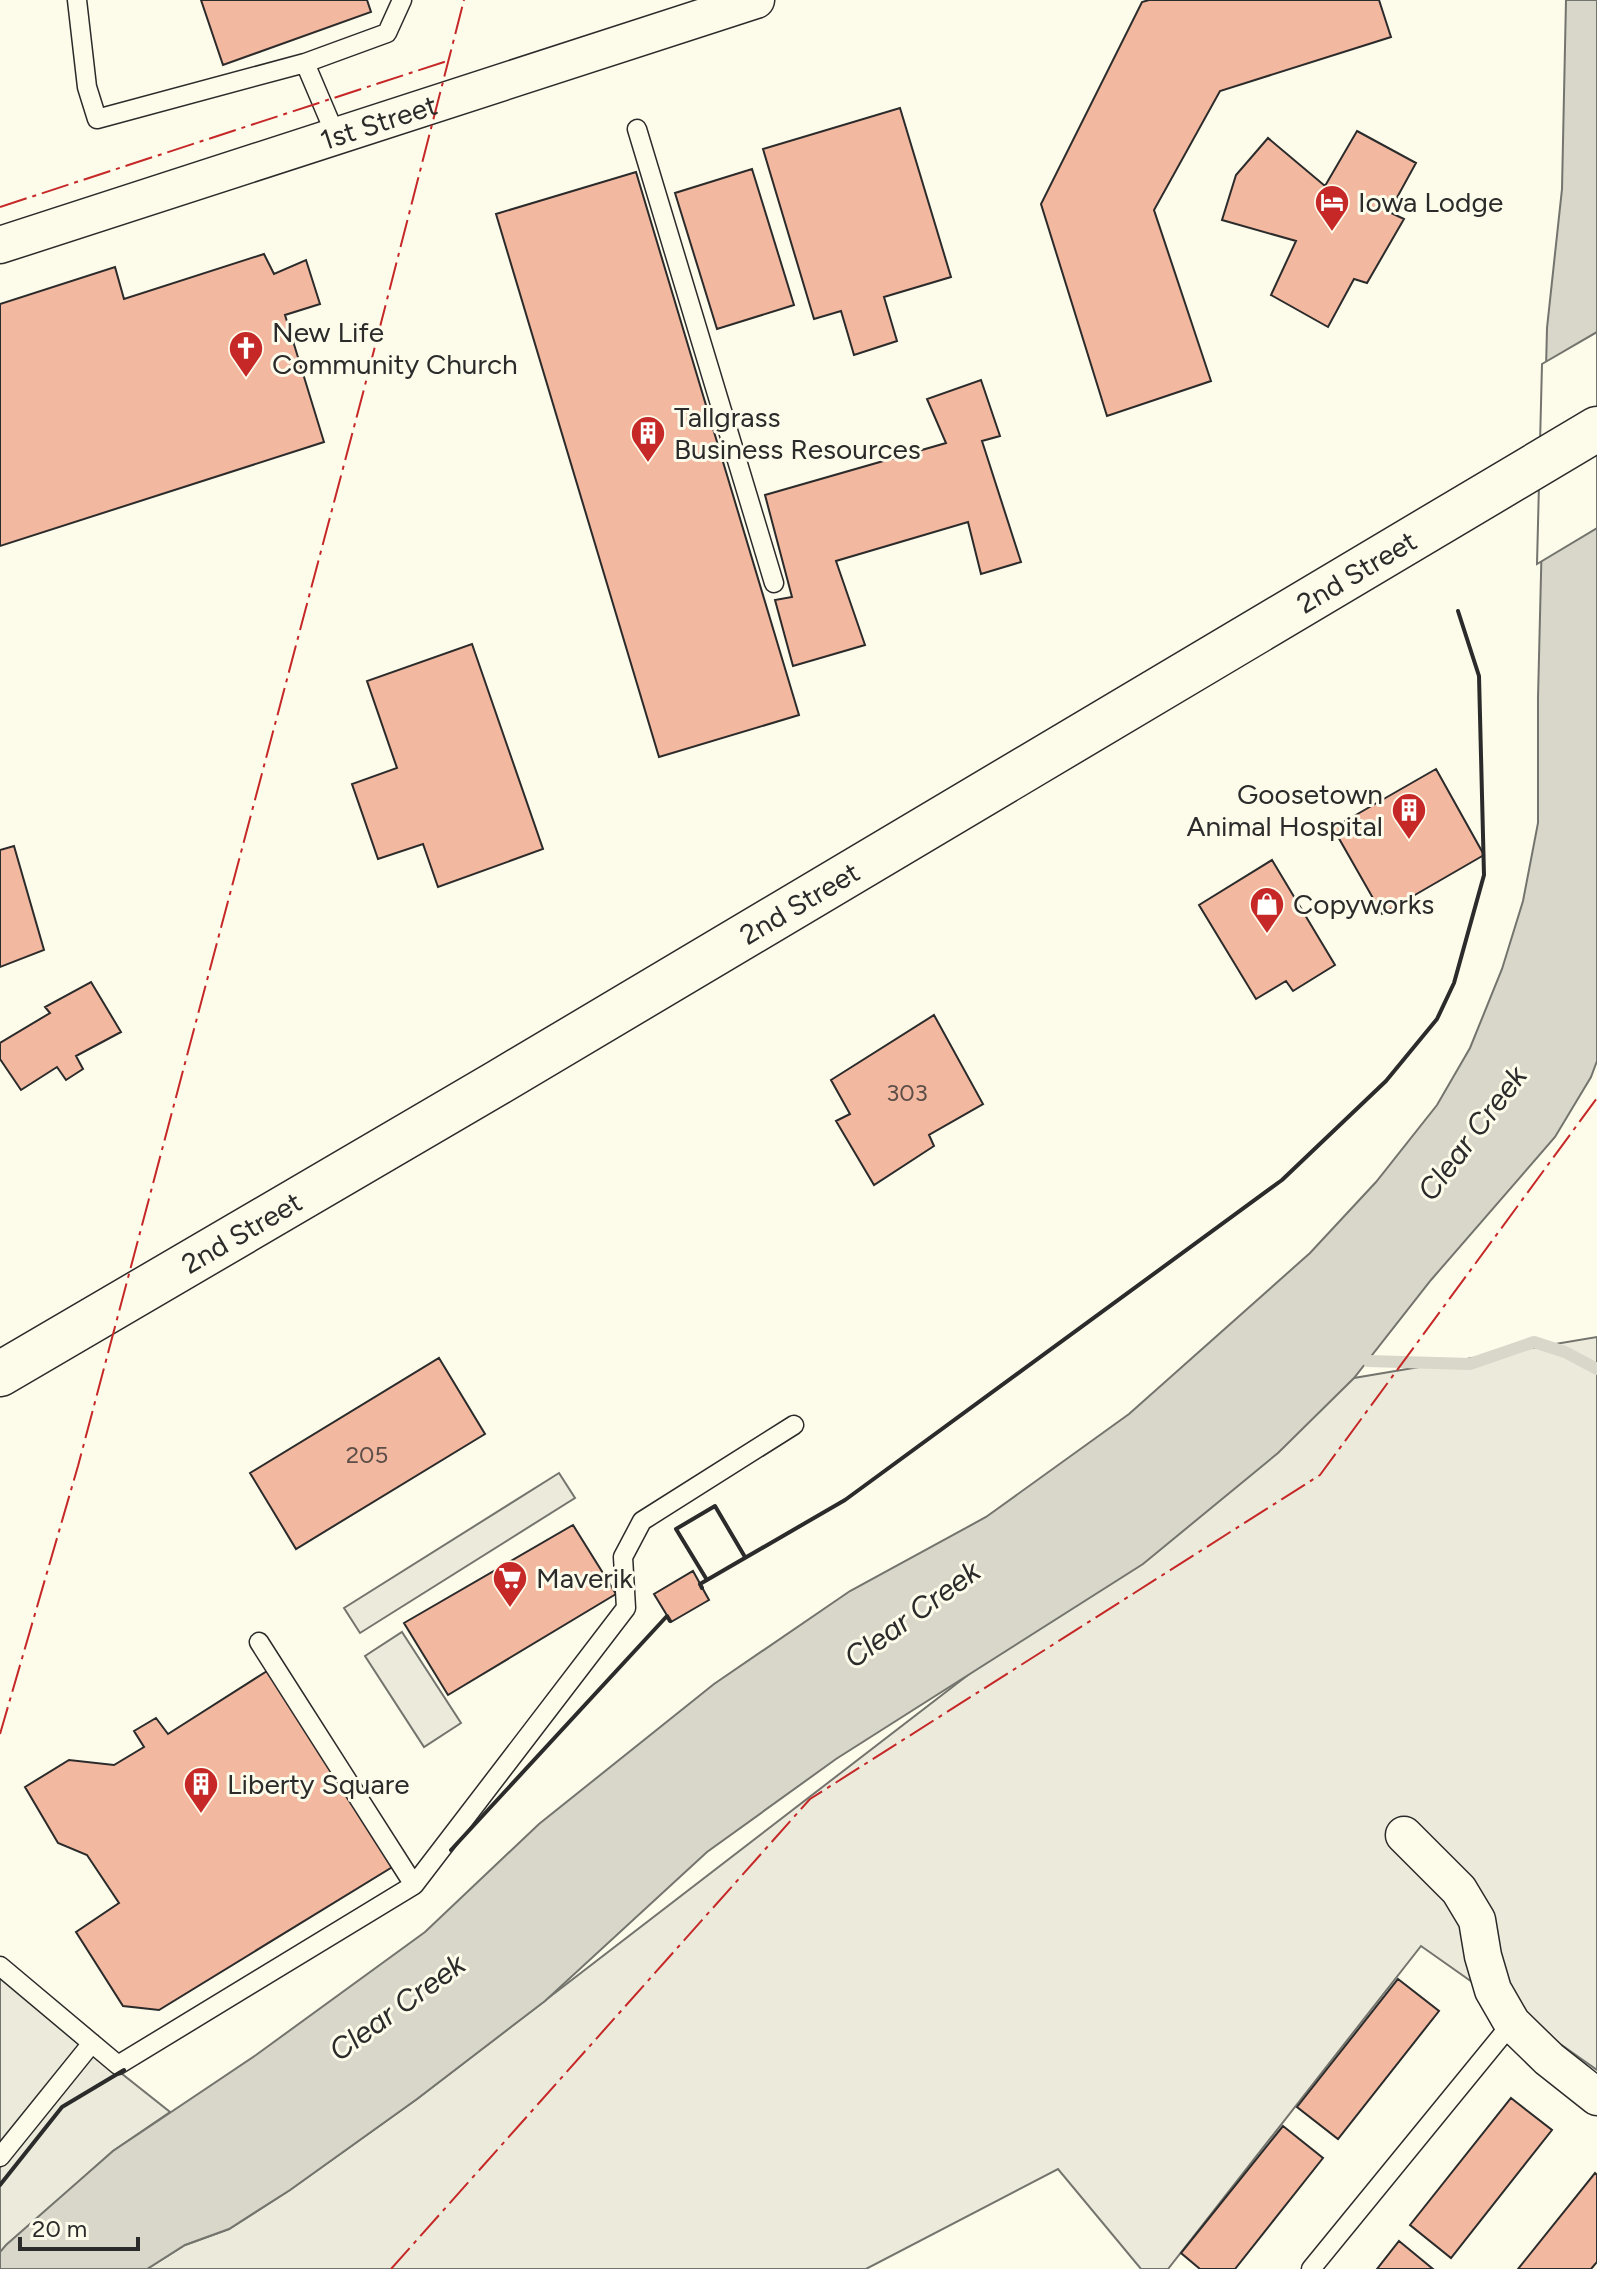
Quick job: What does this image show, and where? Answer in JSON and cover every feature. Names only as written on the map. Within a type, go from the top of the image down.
[{"type":"main road","name":"2nd Street","points":[[0,1374],[499,1082],[1597,429]]},
{"type":"street","name":"1st Street","points":[[0,245],[756,0]]},
{"type":"street","points":[[1404,1835],[1459,1890],[1477,1920],[1493,1990],[1512,2023],[1549,2059],[1597,2097]]},
{"type":"lane","points":[[77,0],[87,87],[97,119],[305,63],[387,33],[402,0]]},
{"type":"lane","points":[[305,63],[336,136]]},
{"type":"lane","points":[[637,129],[774,583]]},
{"type":"lane","points":[[0,1966],[118,2065],[414,1885],[626,1608],[623,1557],[642,1521],[794,1425]]},
{"type":"lane","points":[[259,1642],[414,1885]]},
{"type":"lane","points":[[1311,2269],[1512,2023]]},
{"type":"lane","points":[[0,2157],[92,2043]]},
{"type":"shaded area","points":[[1597,1337],[1597,2070],[1421,1946],[1168,2269],[1141,2269],[1058,2169],[866,2269],[147,2269],[185,2245],[229,2229],[290,2190],[417,2099],[1354,1378]]},
{"type":"shaded area","points":[[559,1473],[575,1498],[360,1633],[344,1608]]},
{"type":"shaded area","points":[[402,1632],[461,1723],[424,1747],[365,1656]]},
{"type":"shaded area","points":[[0,1977],[170,2112],[113,2151],[0,2252]]},
{"type":"water","name":"Clear Creek","points":[[1566,0],[1597,0],[1597,1061],[1591,1077],[1555,1137],[1431,1280],[1354,1378],[1278,1453],[1143,1564],[836,1759],[707,1852],[545,2001],[417,2099],[290,2190],[229,2229],[185,2245],[147,2269],[0,2269],[0,2252],[6,2245],[113,2151],[256,2055],[425,1932],[539,1824],[714,1684],[850,1591],[986,1517],[1129,1414],[1310,1253],[1376,1182],[1437,1105],[1470,1048],[1502,969],[1523,901],[1538,823],[1547,328],[1562,189]]},
{"type":"pier","points":[[1597,332],[1597,528],[1537,564],[1542,364]]},
{"type":"building","points":[[201,0],[367,0],[371,12],[223,65]]},
{"type":"building","points":[[1379,0],[1391,37],[1220,91],[1154,210],[1211,381],[1107,416],[1041,204],[1142,2]]},
{"type":"building","points":[[900,108],[951,277],[884,297],[897,341],[854,355],[841,311],[814,319],[763,149]]},
{"type":"building","name":"Iowa Lodge","points":[[1357,131],[1416,163],[1389,212],[1404,219],[1367,283],[1354,279],[1328,327],[1271,295],[1296,241],[1222,220],[1236,175],[1268,138],[1325,186]]},
{"type":"building","points":[[752,169],[794,305],[717,329],[675,193]]},
{"type":"building","name":"Tallgrass Business Resources","points":[[636,172],[799,715],[659,757],[496,214]]},
{"type":"building","points":[[264,254],[274,274],[306,260],[320,304],[285,315],[324,442],[0,546],[0,304],[115,267],[124,299]]},
{"type":"building","points":[[981,380],[1000,436],[982,441],[1021,562],[981,574],[968,522],[836,561],[865,645],[793,666],[775,600],[792,597],[765,495],[946,443],[927,399]]},
{"type":"building","points":[[472,644],[543,849],[438,887],[423,844],[378,859],[352,784],[397,768],[367,681]]},
{"type":"building","name":"Goosetown Animal Hospital","points":[[1436,769],[1484,855],[1382,914],[1333,828]]},
{"type":"building","points":[[14,846],[44,950],[0,967],[0,850]]},
{"type":"building","name":"Copyworks","points":[[1272,860],[1335,965],[1293,991],[1286,981],[1256,999],[1199,905]]},
{"type":"building","points":[[91,982],[121,1032],[76,1056],[83,1069],[66,1080],[57,1067],[21,1090],[0,1059],[0,1043],[50,1013],[45,1007]]},
{"type":"building","points":[[934,1015],[983,1104],[929,1135],[934,1146],[874,1185],[836,1121],[850,1114],[831,1080]]},
{"type":"building","points":[[439,1358],[485,1434],[296,1549],[250,1473]]},
{"type":"building","name":"Maverik","points":[[573,1525],[616,1594],[448,1695],[404,1623]]},
{"type":"building","points":[[693,1571],[709,1600],[671,1622],[654,1594]]},
{"type":"building","name":"Liberty Square","points":[[267,1671],[394,1866],[159,2010],[123,2006],[76,1932],[119,1903],[87,1855],[58,1843],[25,1787],[69,1760],[114,1765],[144,1747],[134,1731],[156,1718],[168,1734]]},
{"type":"building","points":[[1398,1979],[1439,2011],[1338,2139],[1297,2107]]},
{"type":"building","points":[[1511,2098],[1552,2130],[1451,2258],[1410,2225]]},
{"type":"building","points":[[1283,2126],[1323,2158],[1235,2269],[1200,2269],[1181,2253]]},
{"type":"building","points":[[1595,2173],[1597,2262],[1591,2269],[1518,2269]]},
{"type":"building","points":[[1399,2241],[1433,2269],[1377,2269]]},
{"type":"waterway","points":[[1368,1361],[1470,1364],[1534,1342],[1565,1352],[1597,1369]]},
{"type":"wall","points":[[702,1588],[700,1584],[845,1500],[1282,1180],[1386,1081],[1437,1019],[1454,983],[1484,875],[1479,676],[1458,611]]},
{"type":"wall","points":[[707,1580],[676,1529],[715,1506],[745,1557]]},
{"type":"wall","points":[[451,1850],[667,1616],[670,1621]]},
{"type":"wall","points":[[0,2185],[62,2107],[124,2070]]},
{"type":"power","points":[[0,1734],[78,1466],[464,0]]},
{"type":"power","points":[[0,207],[447,61]]},
{"type":"power","points":[[391,2269],[810,1799],[1320,1475],[1597,1098]]},
{"type":"place","name":"Iowa Lodge","points":[[1332,233]]},
{"type":"place","name":"New Life Community Church","points":[[246,379]]},
{"type":"place","name":"Tallgrass Business Resources","points":[[648,464]]},
{"type":"place","name":"Goosetown Animal Hospital","points":[[1409,841]]},
{"type":"place","name":"Copyworks","points":[[1267,935]]},
{"type":"place","name":"Maverik","points":[[510,1609]]},
{"type":"place","name":"Liberty Square","points":[[201,1815]]}]
